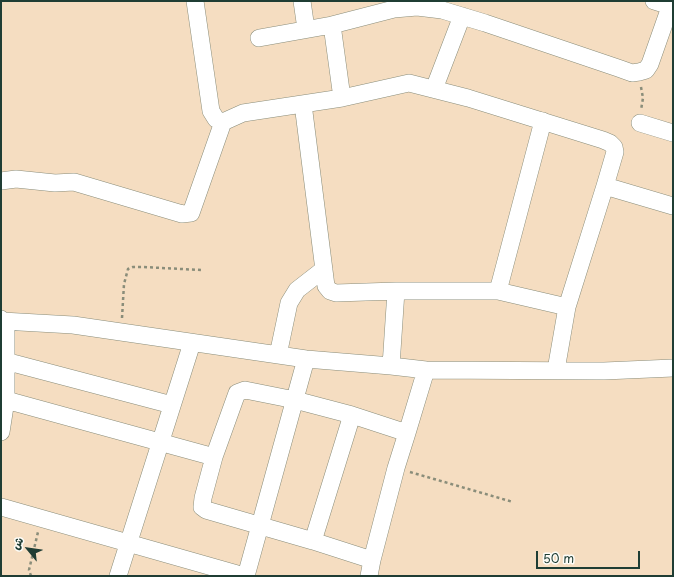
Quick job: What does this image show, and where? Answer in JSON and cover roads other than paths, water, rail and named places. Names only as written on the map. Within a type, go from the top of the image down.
[{"type":"street","points":[[195,1],[211,111],[216,118],[222,122]]},
{"type":"street","points":[[302,1],[306,29]]},
{"type":"street","points":[[259,38],[332,25],[393,5],[417,7],[442,10],[462,16],[632,73],[646,70],[650,64],[672,7],[654,1]]},
{"type":"street","points":[[434,88],[462,16]]},
{"type":"street","points":[[332,25],[342,98]]},
{"type":"street","points":[[1,181],[16,179],[74,182],[182,214],[191,213],[222,122],[243,113],[342,98],[409,83],[434,88],[603,140],[610,143],[614,147],[615,152],[567,307],[556,370]]},
{"type":"street","points":[[303,104],[326,286],[330,291],[336,293],[396,291],[498,291],[567,307]]},
{"type":"street","points":[[498,291],[543,121]]},
{"type":"street","points":[[640,123],[673,133]]},
{"type":"street","points":[[605,186],[672,201]]},
{"type":"street","points":[[278,355],[289,303],[297,290],[324,269]]},
{"type":"street","points":[[391,366],[396,291]]},
{"type":"street","points":[[1,432],[6,400],[6,332],[2,320],[73,325],[306,359],[426,370],[604,370],[673,368]]},
{"type":"street","points":[[118,576],[192,343]]},
{"type":"street","points":[[1,507],[239,575],[260,526],[306,359]]},
{"type":"street","points":[[5,361],[172,405]]},
{"type":"street","points":[[407,433],[295,400],[245,390],[237,393],[214,457],[202,507],[206,510],[313,541],[370,568],[396,468],[407,433],[426,370]]},
{"type":"street","points":[[6,400],[214,457]]},
{"type":"street","points":[[313,541],[352,416]]}]
